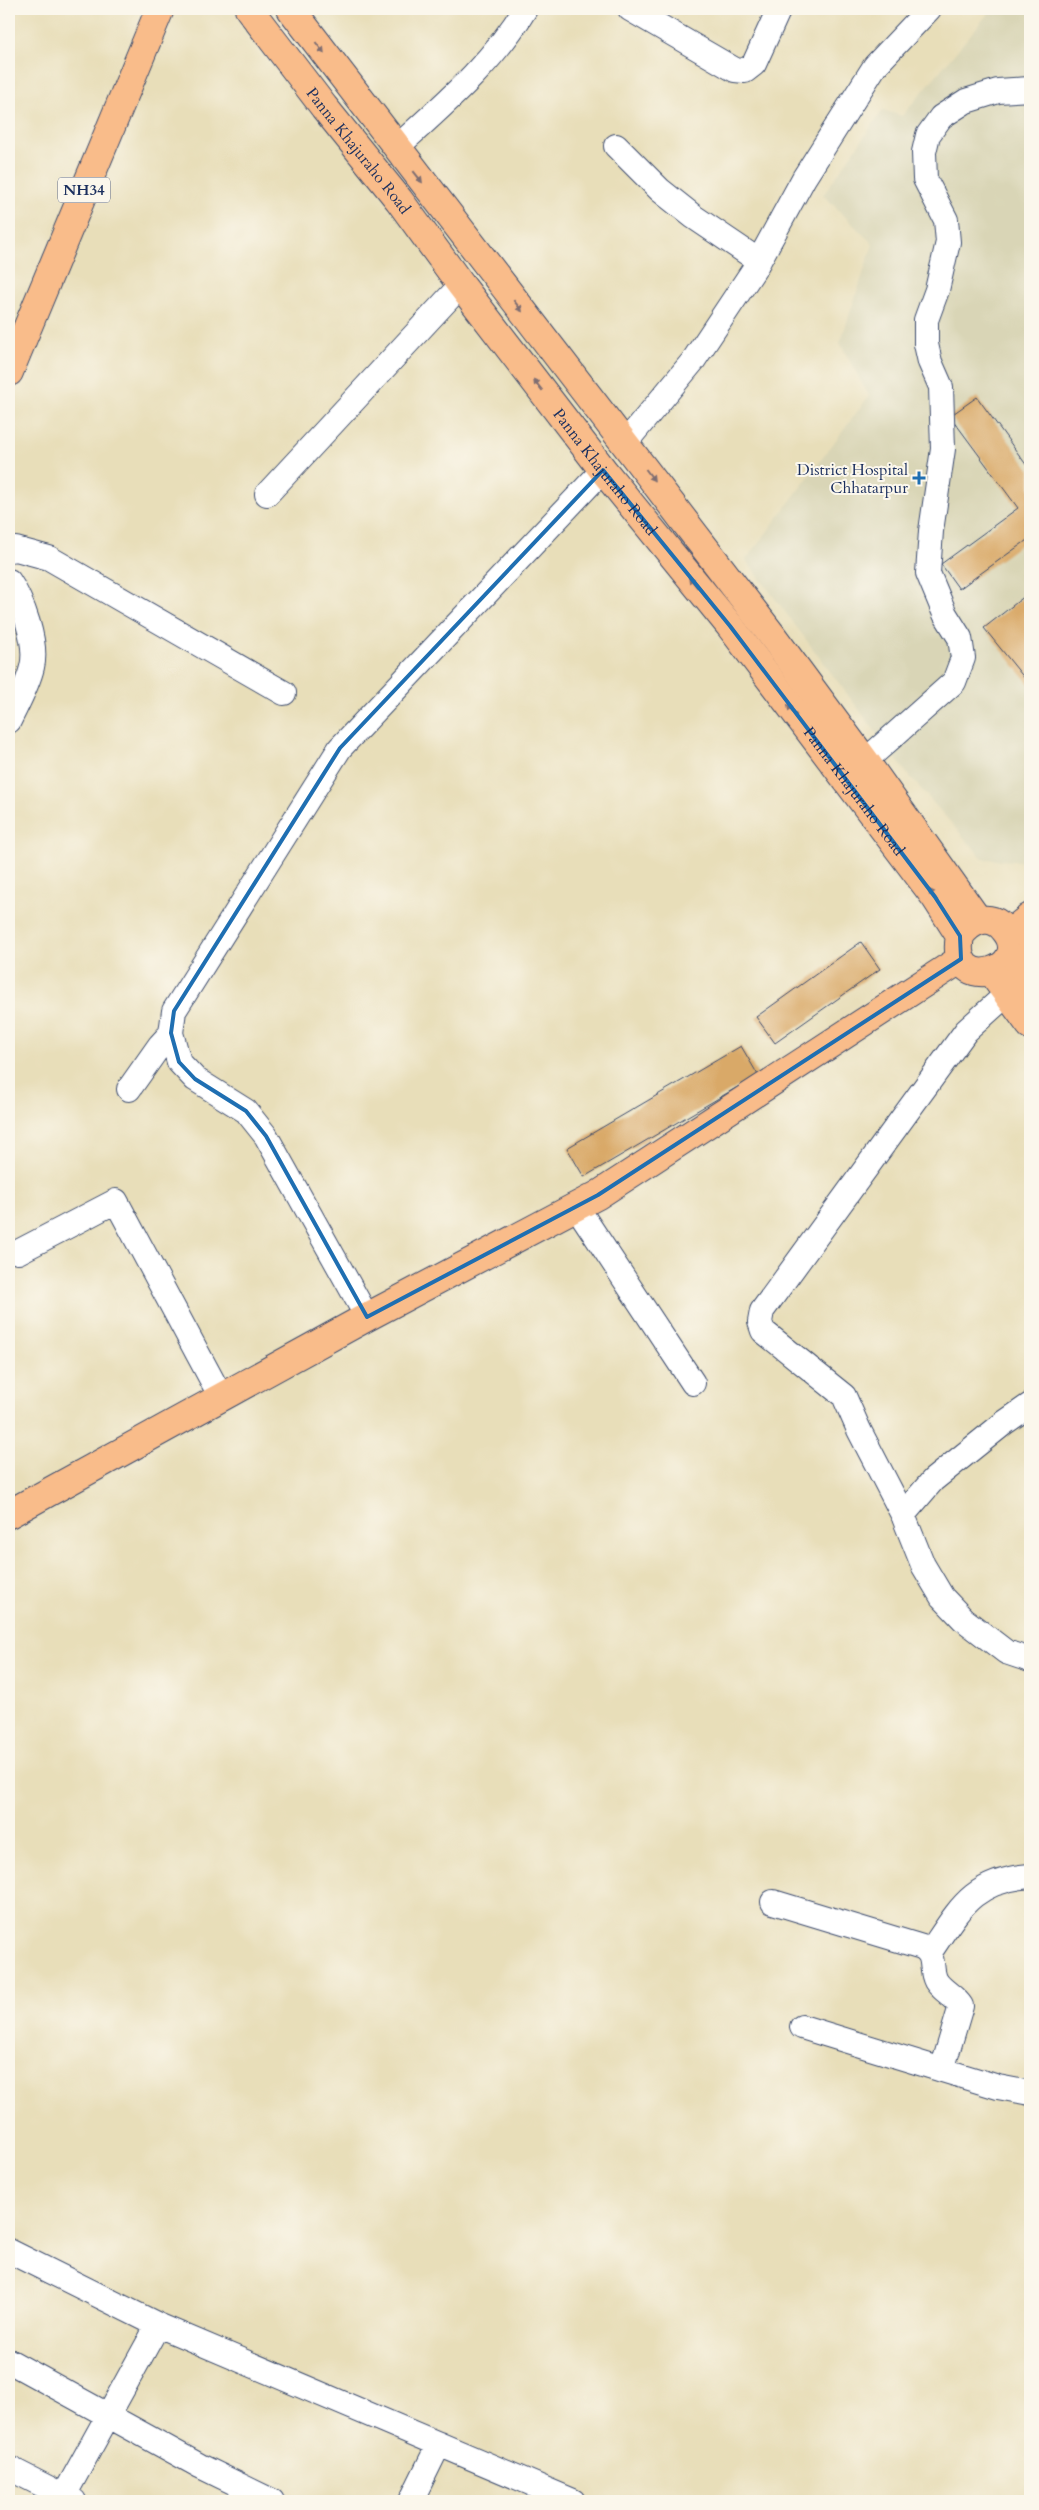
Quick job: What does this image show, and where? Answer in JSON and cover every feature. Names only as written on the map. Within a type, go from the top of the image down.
[{"type":"main road","name":"NH34","points":[[9,372],[160,9]]},
{"type":"main road","name":"Panna Khajuraho Road","points":[[249,9],[324,108],[394,193],[460,286],[603,470],[730,626],[966,938]]},
{"type":"main road","name":"Panna Khajuraho Road","points":[[290,9],[626,443],[865,761],[966,938],[969,968],[980,973],[1010,968]]},
{"type":"main road","points":[[1010,968],[1030,917]]},
{"type":"main road","points":[[9,1514],[367,1317],[598,1195],[966,938],[995,922],[1001,924],[1010,968],[1030,1025]]},
{"type":"street","points":[[396,148],[471,78],[511,32],[525,9]]},
{"type":"street","points":[[630,9],[735,70],[744,71],[754,64],[779,9]]},
{"type":"street","points":[[626,443],[693,361],[759,261],[804,178],[874,66],[929,9]]},
{"type":"street","points":[[865,761],[954,682],[963,658],[960,638],[945,614],[928,573],[931,530],[943,450],[941,387],[930,362],[926,344],[926,320],[937,290],[948,242],[946,220],[925,179],[924,152],[928,134],[940,117],[966,101],[998,91],[1030,89]]},
{"type":"street","points":[[616,146],[660,190],[694,217],[759,261]]},
{"type":"street","points":[[267,494],[460,286]]},
{"type":"street","points":[[367,1317],[266,1136],[246,1111],[195,1079],[179,1062],[171,1033],[174,1011],[340,748],[603,470]]},
{"type":"street","points":[[9,550],[16,549],[49,558],[284,694]]},
{"type":"street","points":[[9,581],[23,606],[32,649],[32,666],[9,721]]},
{"type":"street","points":[[1010,968],[762,1311],[760,1322],[763,1331],[844,1396],[858,1430],[903,1515],[923,1565],[942,1597],[963,1618],[1006,1652],[1030,1660]]},
{"type":"street","points":[[129,1089],[160,1044],[171,1033]]},
{"type":"street","points":[[18,1252],[116,1201],[221,1397]]},
{"type":"street","points":[[576,1206],[693,1383]]},
{"type":"street","points":[[903,1515],[933,1480],[1004,1423],[1030,1405]]},
{"type":"street","points":[[930,1952],[960,1908],[977,1891],[998,1882],[1030,1876]]},
{"type":"street","points":[[773,1902],[922,1947],[930,1952],[933,1960],[932,1973],[938,1984],[957,1999],[961,2006],[942,2070]]},
{"type":"street","points":[[802,2027],[998,2087],[1030,2093]]},
{"type":"street","points":[[9,2251],[158,2324],[566,2500]]},
{"type":"street","points":[[9,2468],[66,2500],[158,2324]]},
{"type":"street","points":[[9,2361],[200,2466],[272,2501]]},
{"type":"street","points":[[411,2501],[439,2444]]},
{"type":"highlighted area","points":[[603,470],[730,626],[935,897],[960,936],[961,959],[598,1195],[367,1317],[266,1136],[246,1111],[195,1079],[179,1062],[171,1033],[174,1011],[340,748]]},
{"type":"shaded area","name":"District Hospital Chhatarpur","points":[[992,9],[1030,9],[1030,862],[983,859],[906,772],[746,560],[869,396],[840,343],[873,244],[823,195],[883,110],[902,116]]},
{"type":"building","points":[[977,397],[1030,470],[1030,538],[959,589],[941,564],[1018,508],[950,416]]},
{"type":"building","points":[[1030,592],[1030,685],[984,628]]},
{"type":"building","points":[[861,942],[880,969],[775,1043],[756,1017]]},
{"type":"building","points":[[741,1046],[758,1075],[584,1177],[567,1148]]},
{"type":"place","name":"District Hospital Chhatarpur","points":[[919,478]]}]
